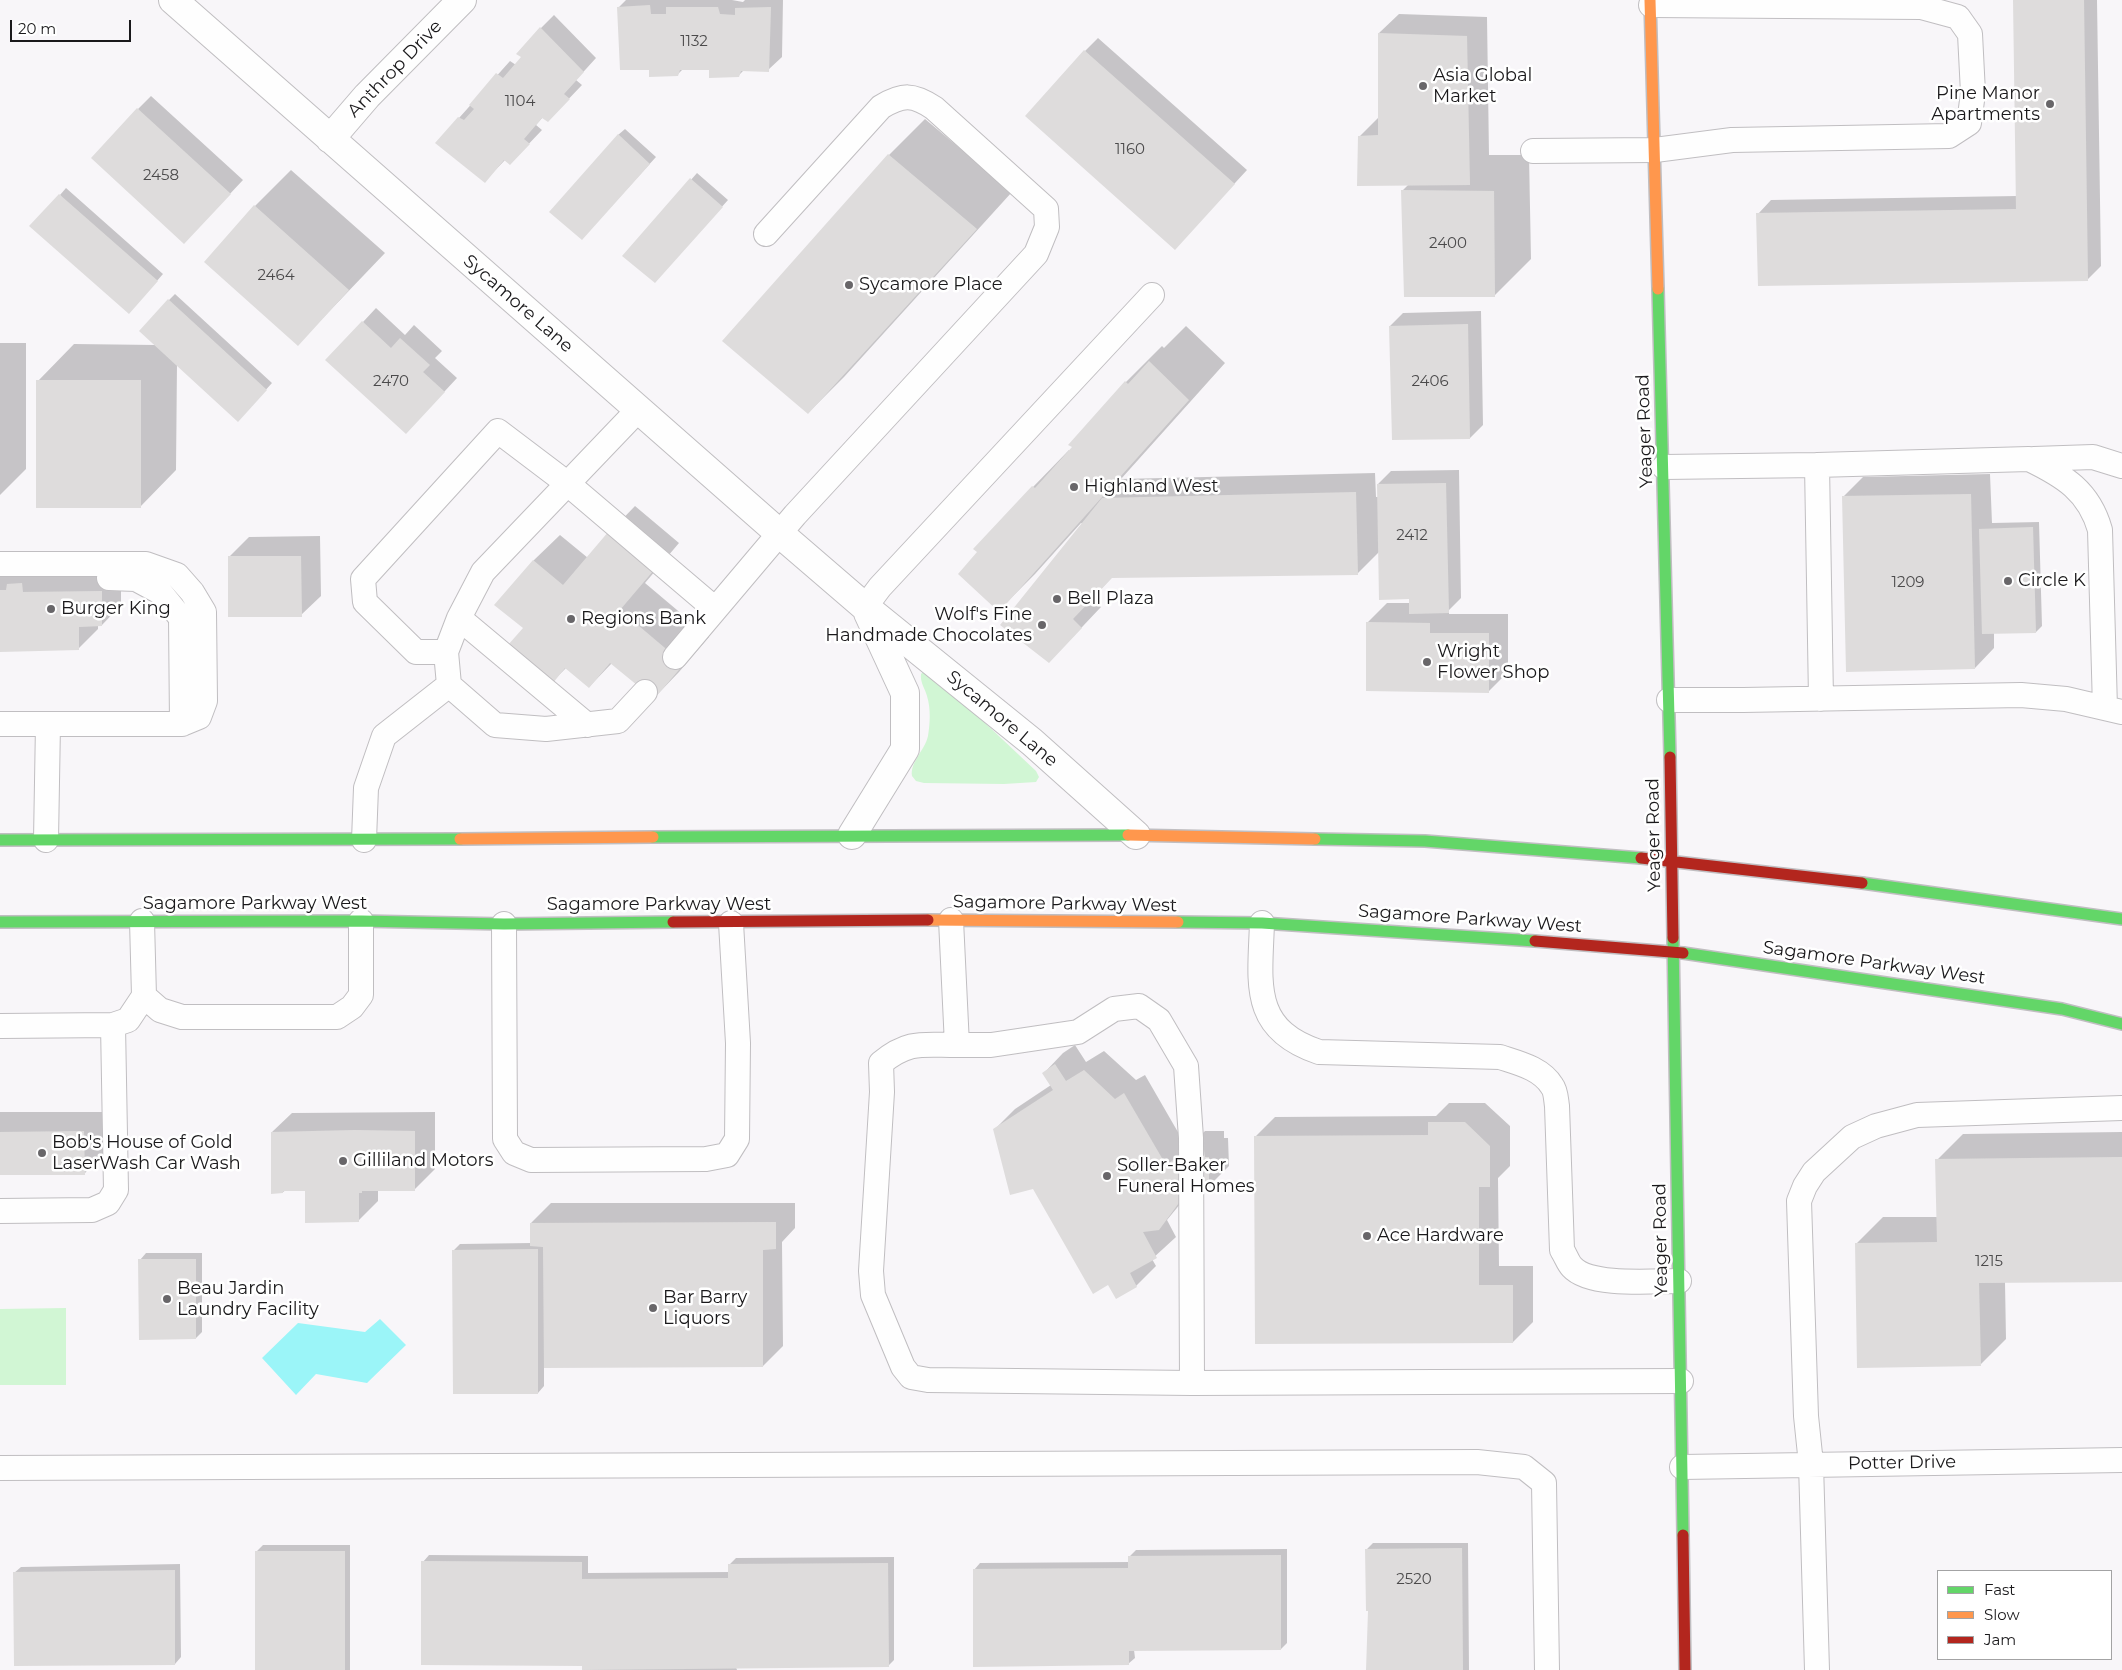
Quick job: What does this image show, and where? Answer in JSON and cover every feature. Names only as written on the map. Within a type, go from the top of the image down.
[{"type":"main road","name":"Yeager Road","points":[[1650,3],[1669,700],[1685,1670]]},
{"type":"main road","points":[[0,840],[364,840],[852,835],[1136,835],[1425,841],[1672,860],[1934,892],[2122,919]]},
{"type":"main road","name":"Sagamore Parkway West","points":[[0,922],[361,921],[504,924],[950,920],[1262,923],[1674,952],[2062,1009],[2122,1024]]},
{"type":"street","name":"Sycamore Lane","points":[[173,0],[779,533],[865,607],[1032,742],[1136,835]]},
{"type":"street","name":"Anthrop Drive","points":[[330,139],[368,96],[462,0]]},
{"type":"street","name":"Sycamore Lane","points":[[852,835],[905,749],[906,693],[865,607]]},
{"type":"lane","points":[[1533,151],[1655,150],[1732,140],[1950,136],[1969,123],[1973,93],[1970,34],[1958,17],[1920,7],[1650,3]]},
{"type":"lane","points":[[675,657],[779,533],[1036,254],[1047,227],[1046,209],[934,108],[918,98],[897,98],[881,107],[766,234]]},
{"type":"lane","points":[[865,607],[880,587],[1152,295]]},
{"type":"lane","points":[[638,410],[482,572],[459,618],[446,652],[449,685],[496,725],[546,729],[618,721],[645,692]]},
{"type":"lane","points":[[446,652],[416,652],[365,602],[363,579],[498,431],[568,484],[715,609]]},
{"type":"lane","points":[[1664,467],[1817,465],[2093,457],[2122,466]]},
{"type":"lane","points":[[1669,700],[2021,695],[2066,700],[2114,710],[2100,530],[2095,512],[2084,496],[2058,473],[2030,459]]},
{"type":"lane","points":[[1817,465],[1821,699]]},
{"type":"lane","points":[[0,564],[146,564],[177,575],[192,592],[204,612],[204,701],[190,720]]},
{"type":"lane","points":[[0,578],[136,579],[160,592],[180,618],[190,720]]},
{"type":"lane","points":[[459,618],[587,725]]},
{"type":"lane","points":[[364,840],[366,788],[384,736],[449,685]]},
{"type":"lane","points":[[0,724],[190,720]]},
{"type":"lane","points":[[46,840],[48,724]]},
{"type":"lane","points":[[950,920],[957,1045]]},
{"type":"lane","points":[[0,1026],[113,1025],[128,1020],[144,996],[142,921]]},
{"type":"lane","points":[[144,996],[160,1010],[182,1016],[337,1016],[352,1007],[361,995],[361,921]]},
{"type":"lane","points":[[504,924],[505,1139],[514,1153],[531,1160],[541,1160],[706,1159],[727,1155],[737,1139],[738,1043],[731,923]]},
{"type":"lane","points":[[1262,923],[1260,991],[1271,1020],[1285,1035],[1300,1046],[1319,1052],[1500,1057],[1524,1065],[1541,1074],[1553,1087],[1557,1106],[1562,1250],[1573,1268],[1592,1278],[1612,1281],[1680,1281]]},
{"type":"lane","points":[[1192,1382],[1191,1138],[1186,1066],[1159,1020],[1139,1006],[1114,1009],[1078,1032],[991,1045],[912,1045],[893,1053],[881,1063],[882,1092],[872,1271],[873,1295],[903,1367],[911,1377],[928,1380],[1192,1382],[1681,1381]]},
{"type":"lane","points":[[0,1211],[92,1210],[108,1203],[116,1190],[113,1025]]},
{"type":"lane","points":[[1817,1670],[1811,1464],[1806,1416],[1799,1201],[1804,1186],[1814,1172],[1852,1136],[1876,1126],[1917,1115],[2122,1108]]},
{"type":"lane","name":"Potter Drive","points":[[1682,1467],[2122,1460]]},
{"type":"lane","points":[[0,1468],[1477,1462],[1524,1468],[1544,1483],[1547,1670]]},
{"type":"green space","points":[[925,670],[931,672],[1036,771],[1039,777],[1036,782],[1004,784],[924,783],[916,781],[912,776],[913,766],[926,741],[929,727],[930,711],[921,677]]},
{"type":"green space","points":[[66,1308],[66,1385],[0,1385],[0,1309]]},
{"type":"water","points":[[380,1319],[406,1345],[367,1383],[316,1374],[296,1395],[262,1358],[298,1323],[365,1332]]},
{"type":"building","name":"Pine Manor Apartments","points":[[2013,0],[2084,0],[2088,281],[1758,286],[1756,213],[2016,209]]},
{"type":"building","points":[[650,5],[651,14],[666,14],[666,7],[718,7],[720,14],[735,15],[735,8],[771,7],[769,72],[741,71],[739,77],[709,78],[709,70],[680,70],[678,76],[649,77],[649,70],[620,70],[617,7]]},
{"type":"building","points":[[540,27],[584,72],[564,94],[570,99],[548,122],[542,118],[524,139],[530,144],[510,165],[504,160],[485,183],[435,143],[458,117],[464,120],[474,109],[469,105],[496,73],[503,78],[521,57],[516,54]]},
{"type":"building","name":"Asia Global Market","points":[[1378,33],[1467,36],[1470,185],[1357,186],[1358,136],[1378,135]]},
{"type":"building","points":[[1084,50],[1235,184],[1175,250],[1025,116]]},
{"type":"building","points":[[137,108],[231,194],[184,244],[91,158]]},
{"type":"building","points":[[618,134],[650,164],[582,240],[549,212]]},
{"type":"building","name":"Sycamore Place","points":[[888,154],[977,229],[808,414],[722,341]]},
{"type":"building","points":[[690,178],[723,207],[655,283],[622,256]]},
{"type":"building","points":[[1401,190],[1494,191],[1495,297],[1404,297]]},
{"type":"building","points":[[59,194],[158,281],[129,314],[29,226]]},
{"type":"building","points":[[254,205],[349,290],[298,346],[204,262]]},
{"type":"building","points":[[168,299],[267,390],[238,422],[139,331]]},
{"type":"building","points":[[362,321],[391,348],[400,338],[430,365],[423,372],[445,392],[406,434],[325,360]]},
{"type":"building","points":[[1468,324],[1470,439],[1392,440],[1389,326]]},
{"type":"building","name":"Highland West","points":[[1149,361],[1189,400],[999,612],[958,574],[977,552],[973,549],[1032,486],[1035,488],[1072,447],[1068,445],[1125,381],[1128,384]]},
{"type":"building","points":[[36,380],[141,380],[141,508],[36,508]]},
{"type":"building","points":[[1446,483],[1449,613],[1409,614],[1409,599],[1379,600],[1377,484]]},
{"type":"building","name":"Bell Plaza","points":[[1356,492],[1358,575],[1112,578],[1073,619],[1082,628],[1049,663],[1000,625],[1102,498]]},
{"type":"building","name":"Circle K","points":[[1971,494],[1975,669],[1846,672],[1842,496]]},
{"type":"building","name":"Circle K","points":[[2033,527],[2036,633],[1982,634],[1979,529]]},
{"type":"building","name":"Regions Bank","points":[[609,531],[654,570],[620,610],[684,664],[654,699],[610,663],[589,688],[565,668],[553,683],[508,645],[523,628],[494,605],[533,560],[563,585]]},
{"type":"building","points":[[228,556],[301,556],[302,617],[228,617]]},
{"type":"building","name":"Burger King","points":[[22,583],[23,592],[102,591],[102,626],[79,627],[79,650],[0,652],[0,590],[6,590],[7,584]]},
{"type":"building","name":"Wright Flower Shop","points":[[1366,622],[1430,623],[1430,633],[1489,633],[1489,693],[1366,691]]},
{"type":"building","name":"Soller-Baker Funeral Homes","points":[[1055,1064],[1066,1081],[1084,1070],[1115,1099],[1124,1093],[1166,1165],[1176,1158],[1184,1158],[1184,1150],[1204,1150],[1205,1157],[1209,1157],[1209,1187],[1180,1188],[1184,1196],[1159,1230],[1143,1232],[1157,1258],[1130,1273],[1137,1287],[1116,1299],[1108,1285],[1093,1294],[1033,1189],[1010,1195],[993,1129],[1053,1090],[1042,1073]]},
{"type":"building","name":"Ace Hardware","points":[[1428,1122],[1465,1122],[1490,1146],[1490,1187],[1479,1187],[1479,1285],[1513,1285],[1513,1343],[1255,1344],[1254,1136],[1428,1135]]},
{"type":"building","name":"Bob's House of Gold LaserWash Car Wash","points":[[84,1131],[85,1175],[0,1175],[0,1132]]},
{"type":"building","name":"Gilliland Motors","points":[[415,1131],[415,1191],[362,1191],[362,1193],[359,1193],[359,1222],[305,1223],[305,1191],[283,1191],[283,1193],[271,1194],[271,1132]]},
{"type":"building","points":[[2122,1157],[2122,1282],[1979,1283],[1981,1366],[1857,1368],[1855,1243],[1937,1242],[1935,1159]]},
{"type":"building","name":"Bar Barry Liquors","points":[[776,1222],[776,1249],[763,1250],[763,1367],[544,1368],[543,1247],[530,1246],[530,1223]]},
{"type":"building","points":[[538,1249],[538,1394],[453,1394],[452,1250]]},
{"type":"building","name":"Beau Jardin Laundry Facility","points":[[138,1259],[196,1259],[196,1339],[139,1340]]},
{"type":"building","points":[[1462,1548],[1463,1670],[1366,1670],[1368,1611],[1366,1611],[1365,1549]]},
{"type":"building","points":[[255,1551],[345,1551],[345,1670],[255,1670]]},
{"type":"building","points":[[1281,1555],[1281,1650],[1129,1651],[1129,1665],[973,1667],[973,1569],[1128,1568],[1128,1556]]},
{"type":"building","points":[[421,1561],[582,1562],[582,1579],[728,1578],[728,1564],[888,1563],[889,1667],[582,1670],[582,1666],[421,1665]]},
{"type":"building","points":[[175,1570],[175,1665],[14,1666],[13,1572]]},
{"type":"traffic: fast","points":[[1658,289],[1670,757]]},
{"type":"traffic: fast","points":[[653,837],[1128,835]]},
{"type":"traffic: fast","points":[[0,840],[460,839]]},
{"type":"traffic: fast","points":[[1315,839],[1425,841],[1641,858]]},
{"type":"traffic: fast","points":[[1862,883],[2122,919]]},
{"type":"traffic: fast","points":[[0,922],[361,921],[504,924],[673,922]]},
{"type":"traffic: fast","points":[[1178,922],[1262,923],[1535,941]]},
{"type":"traffic: fast","points":[[1673,938],[1683,1535]]},
{"type":"traffic: fast","points":[[1683,953],[2062,1009],[2122,1024]]},
{"type":"traffic: slow","points":[[1650,0],[1658,289]]},
{"type":"traffic: slow","points":[[1128,835],[1315,839]]},
{"type":"traffic: slow","points":[[460,839],[653,837]]},
{"type":"traffic: slow","points":[[928,920],[1178,922]]},
{"type":"traffic: jam","points":[[1670,757],[1673,938]]},
{"type":"traffic: jam","points":[[1641,858],[1862,883]]},
{"type":"traffic: jam","points":[[673,922],[928,920]]},
{"type":"traffic: jam","points":[[1535,941],[1683,953]]},
{"type":"traffic: jam","points":[[1683,1535],[1685,1670]]},
{"type":"place","name":"Asia Global Market","points":[[1423,86]]},
{"type":"place","name":"Pine Manor Apartments","points":[[2050,104]]},
{"type":"place","name":"Sycamore Place","points":[[849,285]]},
{"type":"place","name":"Highland West","points":[[1074,487]]},
{"type":"place","name":"Circle K","points":[[2008,581]]},
{"type":"place","name":"Bell Plaza","points":[[1057,599]]},
{"type":"place","name":"Burger King","points":[[51,609]]},
{"type":"place","name":"Regions Bank","points":[[571,619]]},
{"type":"place","name":"Wolf's Fine Handmade Chocolates","points":[[1042,625]]},
{"type":"place","name":"Wright Flower Shop","points":[[1427,662]]},
{"type":"place","name":"Bob's House of Gold LaserWash Car Wash","points":[[42,1153]]},
{"type":"place","name":"Gilliland Motors","points":[[343,1161]]},
{"type":"place","name":"Soller-Baker Funeral Homes","points":[[1107,1176]]},
{"type":"place","name":"Ace Hardware","points":[[1367,1236]]},
{"type":"place","name":"Beau Jardin Laundry Facility","points":[[167,1299]]},
{"type":"place","name":"Bar Barry Liquors","points":[[653,1308]]}]
